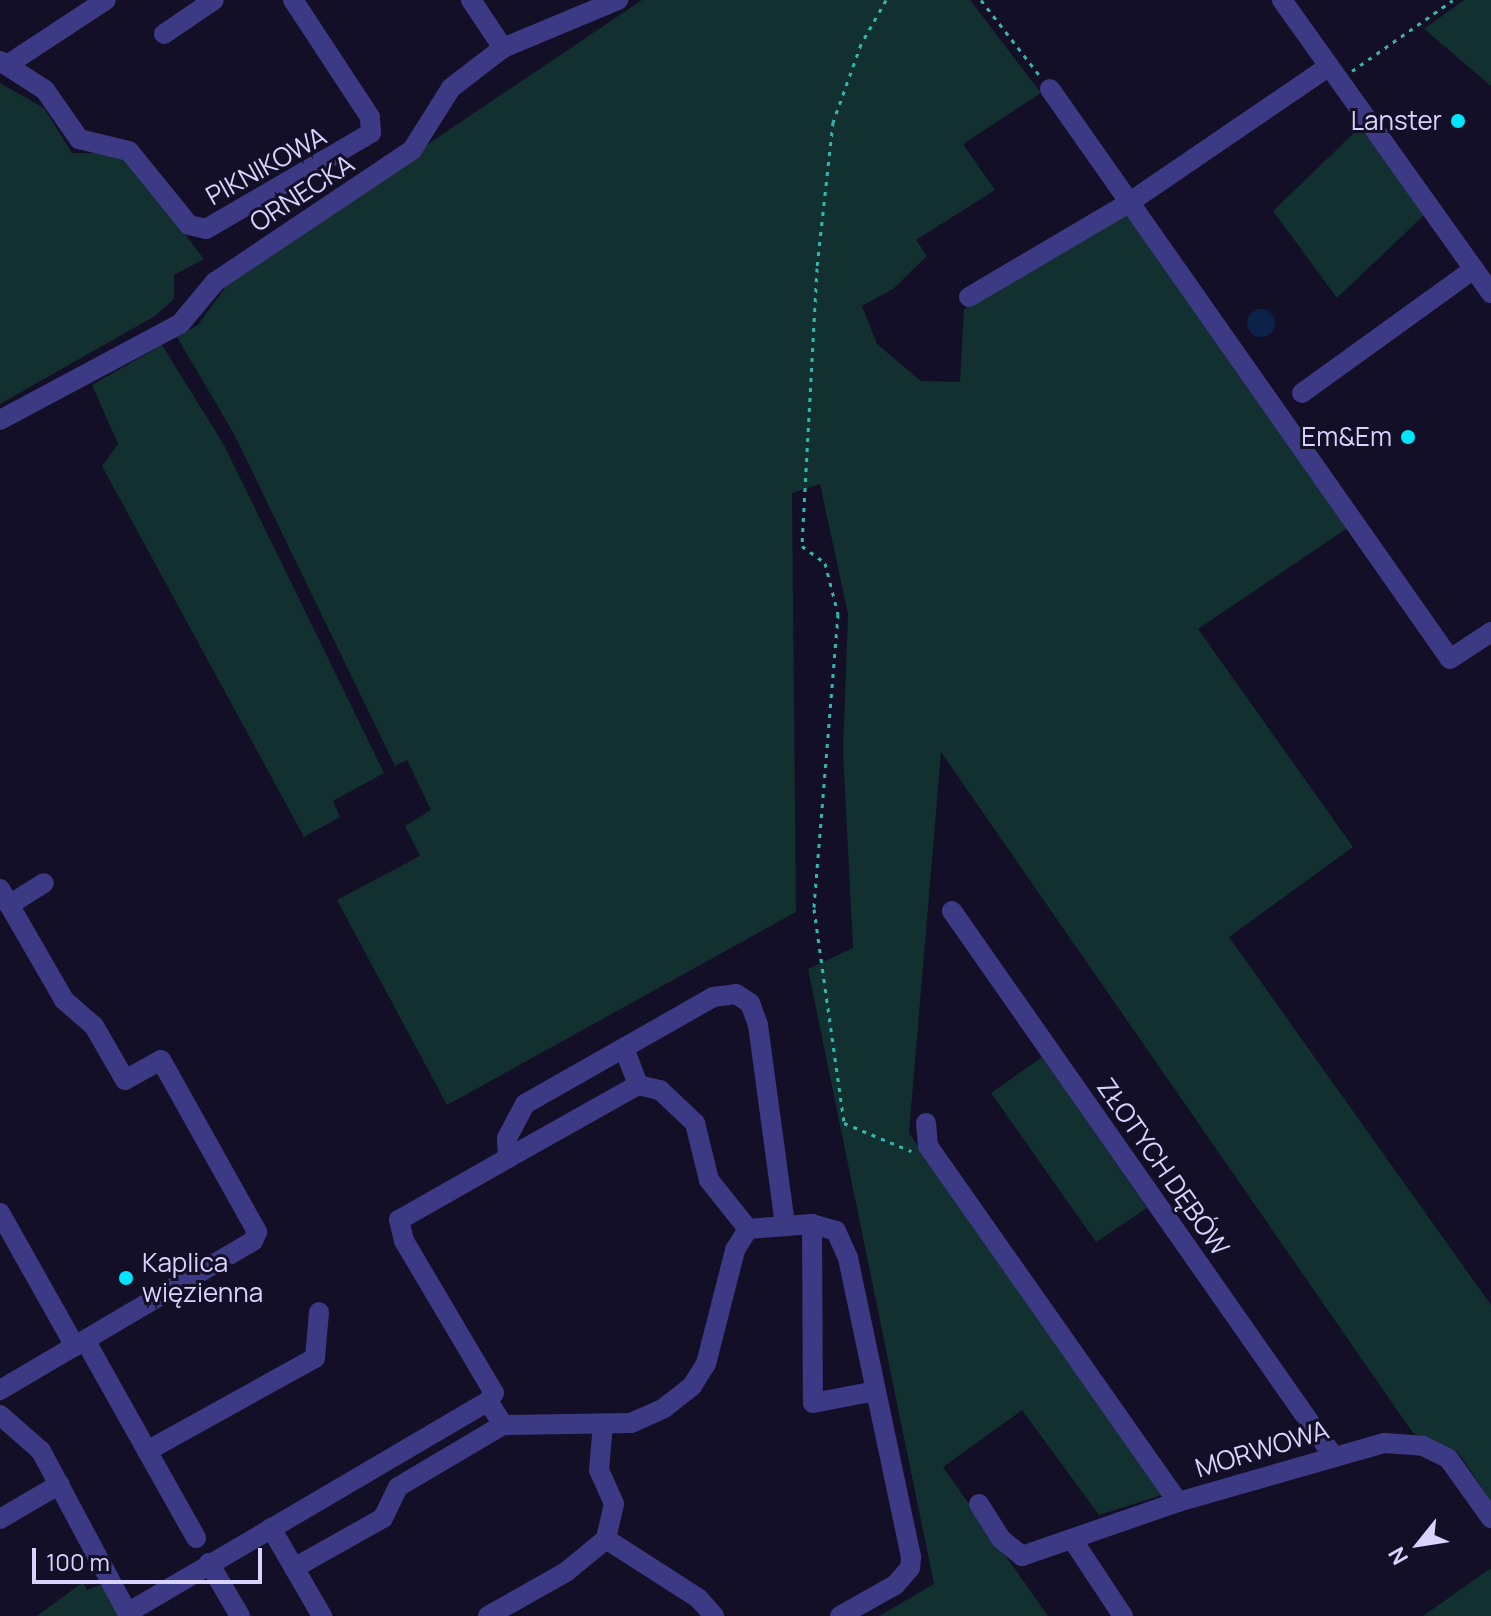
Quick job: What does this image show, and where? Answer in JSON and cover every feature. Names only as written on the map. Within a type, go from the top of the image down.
[{"type":"street","points":[[3,63],[106,0]]},
{"type":"street","points":[[164,34],[214,0]]},
{"type":"street","name":"PIKNIKOWA","points":[[3,63],[45,90],[79,139],[129,151],[189,225],[206,229],[371,133],[370,117],[293,0]]},
{"type":"street","points":[[471,0],[503,48]]},
{"type":"street","points":[[1282,0],[1491,293]]},
{"type":"street","name":"ORNECKA","points":[[0,420],[180,324],[215,282],[405,157],[451,88],[503,48],[610,2]]},
{"type":"street","points":[[969,297],[1130,202],[1334,73]]},
{"type":"street","points":[[1050,89],[1119,194],[1130,202],[1450,659],[1491,632]]},
{"type":"street","points":[[1302,393],[1474,269]]},
{"type":"street","points":[[0,1390],[253,1241],[257,1223],[161,1060],[125,1080],[94,1026],[64,1000],[4,897],[44,883]]},
{"type":"street","name":"ZŁOTYCH DĘBÓW","points":[[952,911],[1332,1454]]},
{"type":"street","points":[[508,1158],[507,1138],[525,1104],[713,997],[736,994],[750,1003],[758,1025],[785,1226]]},
{"type":"street","points":[[624,1048],[638,1085]]},
{"type":"street","points":[[0,1415],[30,1437],[60,1484],[129,1614],[209,1563],[488,1401],[494,1393],[404,1241],[399,1220],[638,1085],[660,1090],[686,1110],[695,1123],[709,1180],[748,1229]]},
{"type":"street","points":[[926,1123],[928,1146],[1178,1502]]},
{"type":"street","points":[[0,1213],[147,1451],[196,1538]]},
{"type":"street","points":[[748,1229],[812,1224],[836,1231],[845,1250],[910,1568],[895,1585],[840,1616]]},
{"type":"street","points":[[812,1224],[813,1403],[876,1391]]},
{"type":"street","points":[[294,1568],[383,1518],[398,1487],[503,1425],[631,1423],[664,1408],[692,1386],[706,1364],[735,1250],[748,1229]]},
{"type":"street","points":[[147,1451],[315,1358],[319,1312]]},
{"type":"street","points":[[488,1401],[503,1425]]},
{"type":"street","points":[[488,1616],[566,1572],[606,1539],[614,1504],[599,1470],[603,1424]]},
{"type":"street","name":"MORWOWA","points":[[979,1504],[1001,1539],[1022,1556],[1178,1502],[1332,1454],[1384,1443],[1423,1446],[1448,1458],[1491,1518]]},
{"type":"street","points":[[370,1470],[398,1487]]},
{"type":"street","points":[[0,1519],[60,1484]]},
{"type":"street","points":[[271,1528],[322,1616]]},
{"type":"street","points":[[606,1539],[698,1598],[714,1616]]},
{"type":"street","points":[[1072,1539],[1123,1616]]},
{"type":"street","points":[[209,1563],[240,1616]]},
{"type":"path","points":[[886,0],[861,44],[833,122],[817,268],[802,546],[825,563],[838,614],[816,924],[844,1123],[940,1164]]},
{"type":"path","points":[[981,0],[1050,89]]},
{"type":"path","points":[[1334,73],[1453,0]]},
{"type":"green space","points":[[642,0],[970,0],[1041,93],[963,144],[995,190],[916,240],[927,256],[893,289],[862,306],[877,344],[921,381],[960,382],[964,309],[1130,212],[1349,527],[1198,629],[1353,847],[1229,937],[1491,1305],[1491,1501],[1457,1451],[1413,1433],[941,752],[909,1133],[1162,1495],[1099,1515],[1022,1410],[943,1467],[1048,1616],[879,1616],[934,1584],[808,969],[853,948],[843,751],[848,614],[820,484],[792,493],[796,912],[447,1105],[337,900],[420,856],[405,826],[431,810],[407,760],[395,766],[234,434],[177,337],[198,325],[235,274]]},
{"type":"green space","points":[[1464,0],[1491,0],[1491,86],[1424,29]]},
{"type":"green space","points":[[0,83],[44,108],[72,153],[118,153],[128,160],[204,259],[174,275],[174,299],[155,316],[0,404]]},
{"type":"green space","points":[[1360,127],[1424,215],[1337,298],[1273,211]]},
{"type":"green space","points":[[162,345],[224,445],[384,773],[333,801],[340,817],[304,837],[102,466],[118,444],[92,385]]},
{"type":"green space","points":[[1042,1057],[1147,1208],[1096,1242],[991,1093]]},
{"type":"green space","points":[[1491,1568],[1491,1616],[1423,1616]]},
{"type":"green space","points":[[83,1582],[87,1590],[103,1584],[119,1616],[37,1616]]},
{"type":"water","points":[[1261,309],[1271,313],[1275,323],[1271,333],[1261,337],[1251,333],[1247,323],[1251,313]]},
{"type":"place","name":"Lanster","points":[[1458,121]]},
{"type":"place","name":"Em&Em","points":[[1408,437]]},
{"type":"place","name":"Kaplica więzienna","points":[[126,1278]]}]
